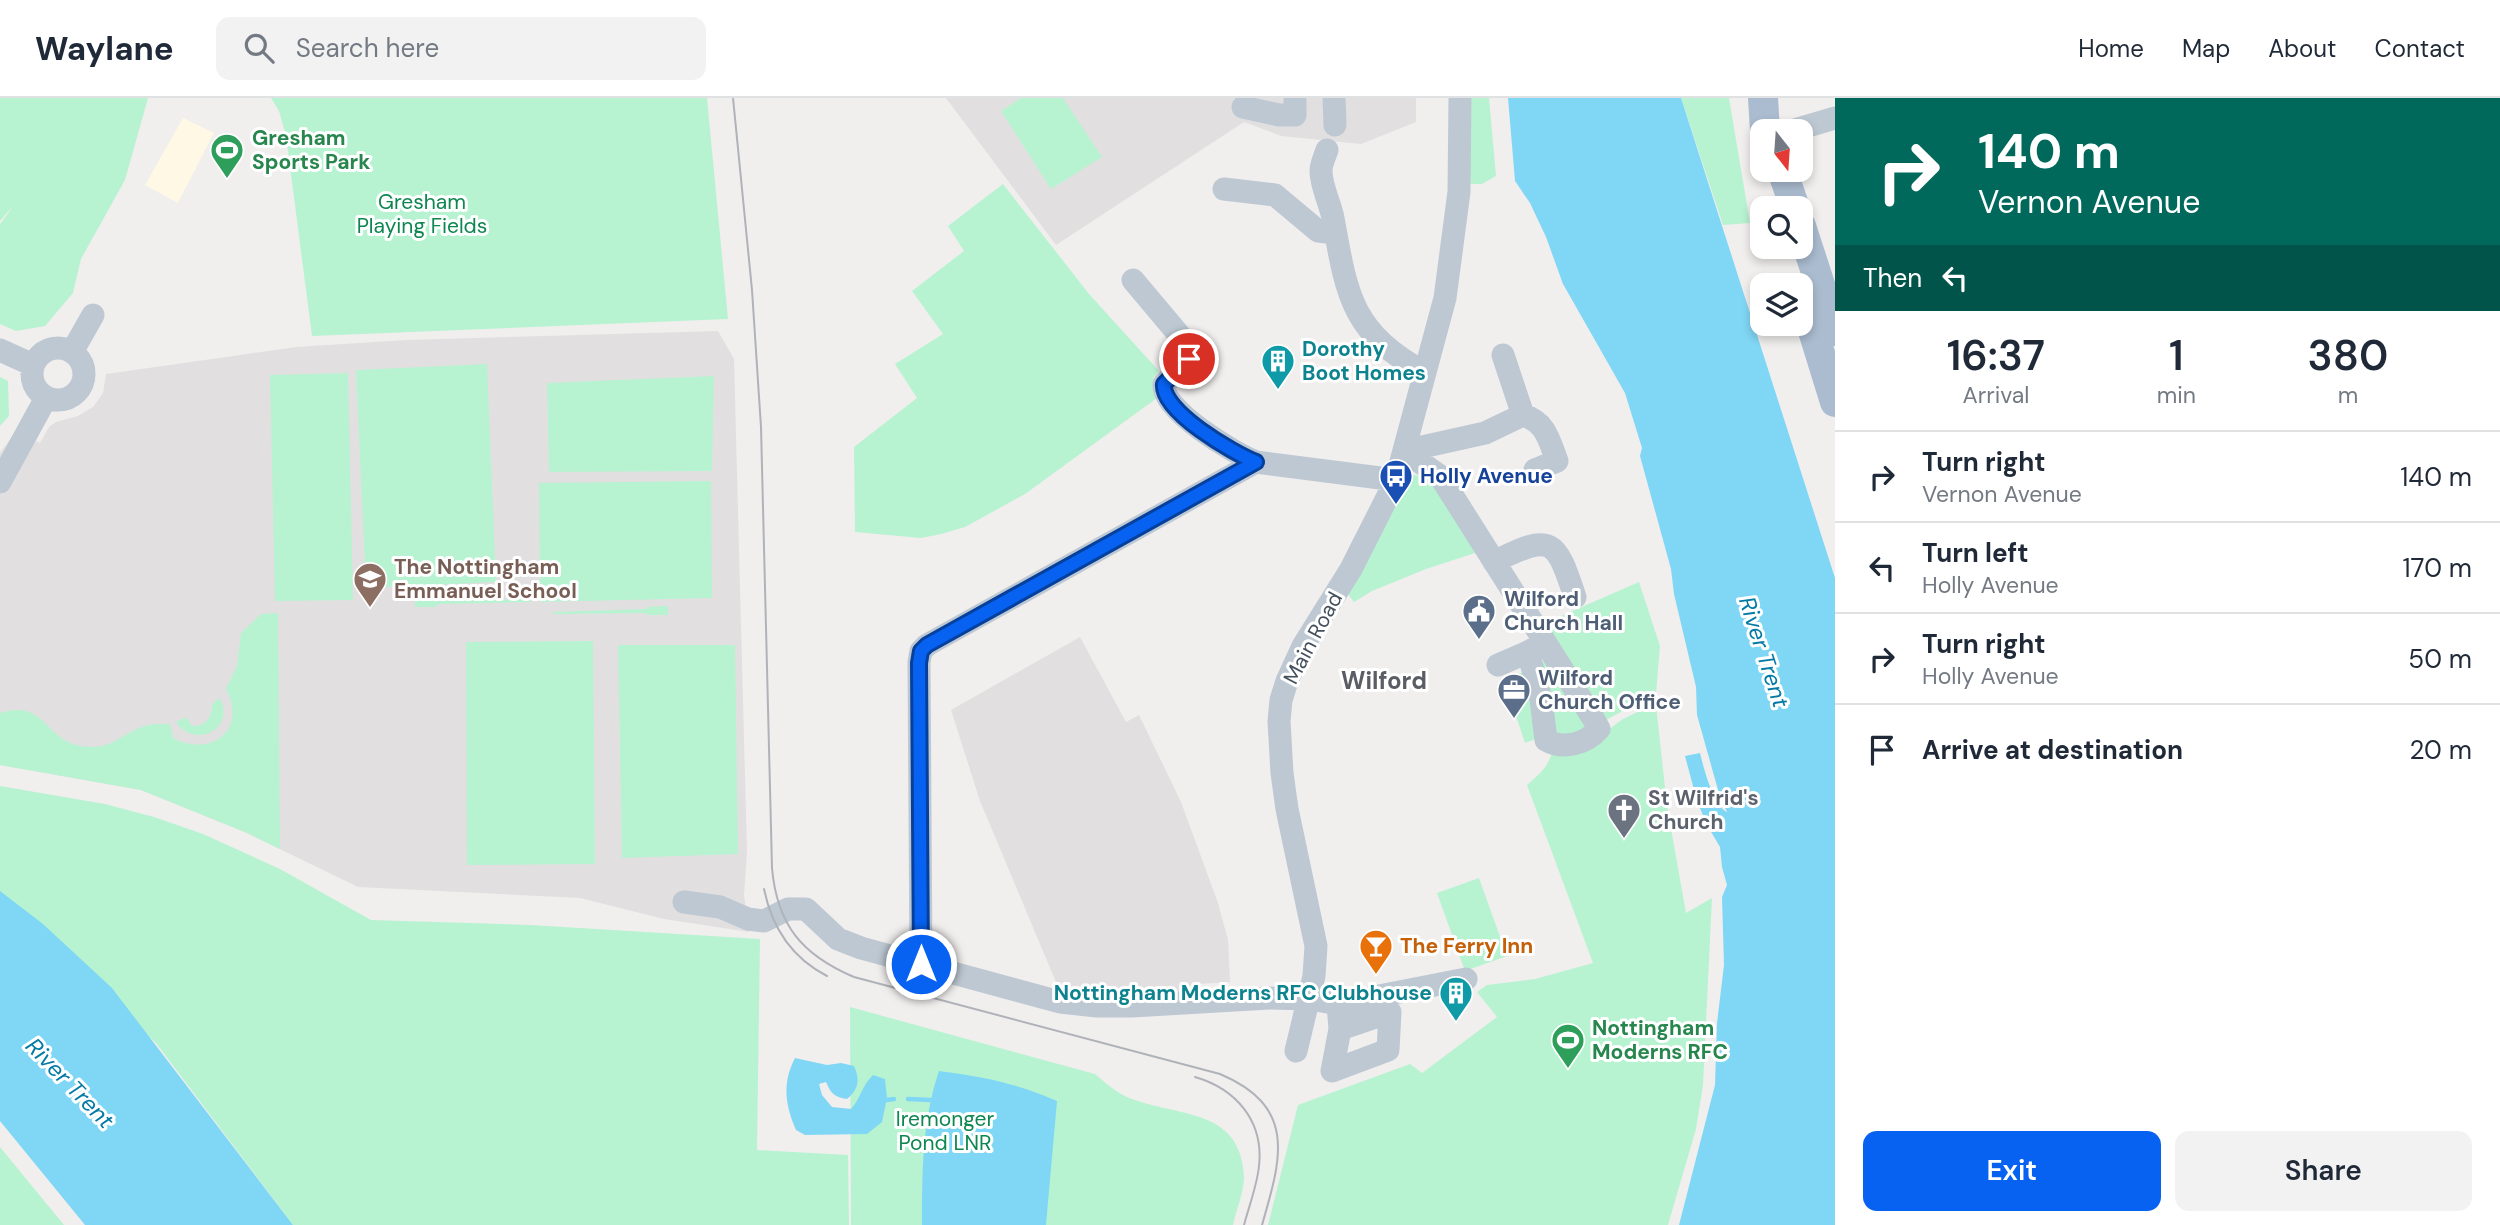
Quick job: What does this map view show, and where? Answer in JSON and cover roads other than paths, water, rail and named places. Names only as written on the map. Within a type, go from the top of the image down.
[{"type":"main road","points":[[1812,259],[1835,331]]},
{"type":"main road","points":[[1813,331],[1835,402]]},
{"type":"street","points":[[1243,107],[1279,115],[1295,115],[1295,98]]},
{"type":"street","points":[[1334,98],[1335,125]]},
{"type":"street","name":"Main Road","points":[[1296,1051],[1310,999],[1316,946],[1287,809],[1279,721],[1281,700],[1304,646],[1351,569],[1396,480],[1445,298],[1460,171],[1460,98]]},
{"type":"street","points":[[1813,124],[1835,118]]},
{"type":"street","points":[[1325,149],[1321,170],[1353,305],[1368,331],[1384,346],[1425,373]]},
{"type":"street","points":[[1224,189],[1275,195],[1318,231],[1334,233]]},
{"type":"street","points":[[1133,279],[1191,349],[1189,359],[1164,384],[1163,389],[1169,403],[1202,430],[1256,462],[1396,480]]},
{"type":"street","points":[[72,352],[93,315]]},
{"type":"street","points":[[58,348],[72,352],[79,358],[84,371],[83,402],[46,398],[32,381],[33,365],[45,351],[58,348]]},
{"type":"street","points":[[0,350],[33,365]]},
{"type":"street","points":[[1503,355],[1523,415],[1545,428],[1558,461],[1535,470]]},
{"type":"street","points":[[0,482],[46,398]]},
{"type":"street","points":[[1404,451],[1485,433],[1523,415]]},
{"type":"street","points":[[1404,451],[1440,476],[1532,623],[1546,740],[1555,744],[1575,744],[1593,736],[1599,729],[1537,648]]},
{"type":"street","points":[[921,964],[921,651],[939,638],[1256,462]]},
{"type":"street","points":[[1494,562],[1528,545],[1542,543],[1562,559],[1575,597]]},
{"type":"street","points":[[1498,664],[1537,648]]},
{"type":"street","points":[[684,902],[720,907],[748,919],[764,921],[788,909],[806,909],[838,939],[861,948],[1060,1002],[1079,1004],[1132,1006],[1269,998],[1310,999],[1338,1004],[1466,979]]},
{"type":"street","points":[[1338,1004],[1340,1029]]},
{"type":"water","name":"River Trent","points":[[1508,98],[1681,98],[1750,313],[1750,336],[1757,336],[1835,578],[1835,1225],[1679,1225],[1715,1085],[1717,1023],[1724,965],[1722,897],[1727,885],[1720,847],[1697,801],[1685,756],[1700,753],[1713,794],[1727,812],[1720,797],[1697,715],[1696,687],[1674,594],[1671,569],[1640,456],[1642,448],[1625,393],[1563,284],[1546,237],[1530,203],[1515,181]]},
{"type":"water","name":"River Trent","points":[[0,891],[43,924],[112,988],[293,1225],[85,1225],[0,1121]]},
{"type":"water","points":[[795,1058],[827,1065],[841,1063],[854,1066],[857,1084],[847,1099],[834,1094],[826,1082],[819,1084],[822,1095],[832,1107],[851,1109],[873,1075],[885,1079],[887,1098],[882,1122],[867,1134],[805,1135],[796,1130],[786,1094],[788,1076]]},
{"type":"water","points":[[939,1071],[1000,1082],[1057,1101],[1046,1225],[922,1225],[926,1128]]},
{"type":"waterway","points":[[887,1100],[894,1099]]},
{"type":"waterway","points":[[908,1099],[931,1100]]},
{"type":"tram line","points":[[733,98],[752,290],[761,427],[772,868],[775,888],[786,922],[795,936],[820,959],[854,977],[1220,1074],[1245,1087],[1262,1102],[1273,1119],[1277,1137],[1278,1157],[1262,1225]]},
{"type":"tram line","points":[[764,889],[772,917],[785,940],[804,960],[827,976]]},
{"type":"tram line","points":[[1195,1077],[1210,1082],[1235,1099],[1252,1121],[1257,1135],[1258,1173],[1244,1225]]},
{"type":"place","name":"Gresham Sports Park","points":[[227,180]]},
{"type":"place","name":"Dorothy Boot Homes","points":[[1278,391]]},
{"type":"place","name":"Holly Avenue","points":[[1396,506]]},
{"type":"place","name":"The Nottingham Emmanuel School","points":[[370,609]]},
{"type":"place","name":"Wilford Church Hall","points":[[1479,641]]},
{"type":"place","name":"Wilford Church Office","points":[[1514,720]]},
{"type":"place","name":"St Wilfrid's Church","points":[[1624,840]]},
{"type":"place","name":"The Ferry Inn","points":[[1376,976]]},
{"type":"place","name":"Nottingham Moderns RFC Clubhouse","points":[[1456,1023]]},
{"type":"place","name":"Nottingham Moderns RFC","points":[[1568,1070]]},
{"type":"district","name":"Wilford","points":[[1384,681]]},
{"type":"park label","name":"Gresham Playing Fields","points":[[422,214]]},
{"type":"park label","name":"Iremonger Pond LNR","points":[[945,1131]]}]
